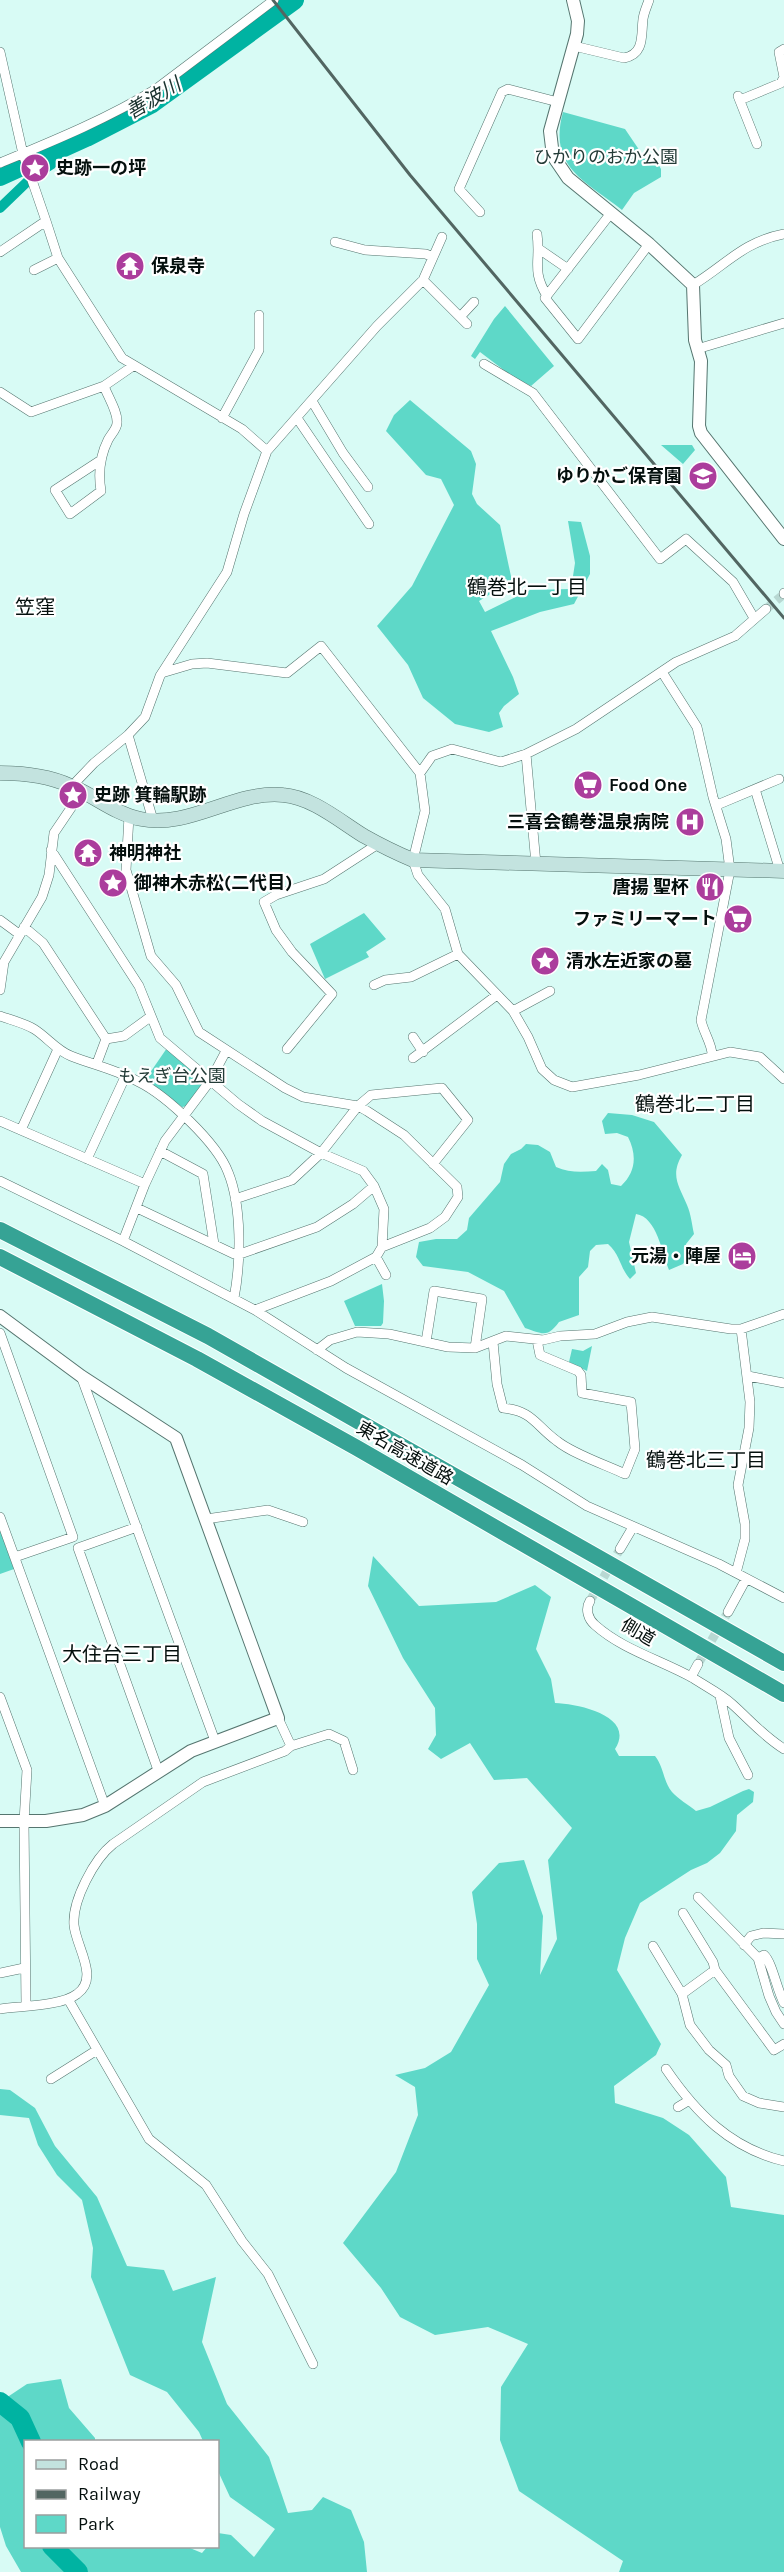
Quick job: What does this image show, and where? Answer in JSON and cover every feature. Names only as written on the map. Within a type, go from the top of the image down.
[{"type":"highway","name":"東名高速道路","points":[[0,1230],[208,1335],[784,1663]]},
{"type":"highway","name":"東名高速道路","points":[[0,1257],[197,1359],[357,1448],[784,1694]]},
{"type":"main road","points":[[0,773],[38,776],[72,786],[129,816],[153,820],[177,818],[244,798],[285,795],[323,811],[378,844],[413,860],[782,871]]},
{"type":"street","points":[[0,163],[63,137],[156,89],[274,0]]},
{"type":"street","points":[[573,0],[578,21],[574,46],[550,131],[550,145],[559,168],[568,178],[649,244],[693,285],[695,291],[693,318],[701,362],[699,426],[701,433],[784,539]]},
{"type":"street","points":[[574,46],[624,58],[631,56],[641,47],[644,16],[649,0]]},
{"type":"street","points":[[757,144],[739,97],[781,83],[784,76],[779,52],[784,49]]},
{"type":"street","points":[[0,52],[24,155],[58,258],[122,358],[242,429],[267,451]]},
{"type":"street","points":[[480,212],[459,189],[502,92],[508,89],[558,102]]},
{"type":"street","points":[[547,296],[611,213]]},
{"type":"street","points":[[0,252],[46,221]]},
{"type":"street","points":[[537,234],[539,249],[537,280],[547,296],[545,298],[578,339],[649,244]]},
{"type":"street","points":[[693,285],[715,272],[741,250],[765,238],[784,234]]},
{"type":"street","points":[[165,672],[185,636],[227,572],[244,514],[267,451],[377,326],[423,280],[442,237]]},
{"type":"street","points":[[335,242],[365,250],[426,254],[432,257]]},
{"type":"street","points":[[539,249],[568,269]]},
{"type":"street","points":[[34,270],[58,258]]},
{"type":"street","points":[[423,280],[467,324]]},
{"type":"street","points":[[460,317],[474,302]]},
{"type":"street","points":[[222,417],[259,350],[259,315]]},
{"type":"street","points":[[697,349],[784,323]]},
{"type":"street","points":[[484,364],[533,393],[660,559],[686,539],[733,582],[754,618]]},
{"type":"street","points":[[0,392],[32,412],[104,386],[132,366]]},
{"type":"street","points":[[101,460],[55,490],[70,514],[101,491],[98,473],[101,460],[108,440],[117,426],[117,419],[104,386]]},
{"type":"street","points":[[312,402],[368,487]]},
{"type":"street","points":[[297,418],[369,524]]},
{"type":"street","points":[[420,773],[432,756],[452,749],[501,762],[526,754],[576,729],[676,662],[735,636],[766,609]]},
{"type":"street","points":[[72,786],[145,717],[160,676],[165,672],[192,664],[207,663],[287,673],[321,646],[420,773],[425,811],[422,832],[413,860],[418,875],[445,909],[458,954],[513,1011],[542,1069],[554,1080],[573,1087],[639,1075],[730,1052],[750,1054],[771,1065],[784,1079]]},
{"type":"street","points":[[662,672],[697,727],[726,839],[730,870],[700,1020],[704,1034],[713,1049],[712,1056]]},
{"type":"street","points":[[128,735],[153,820]]},
{"type":"street","points":[[526,754],[536,864]]},
{"type":"street","points":[[717,805],[779,780]]},
{"type":"street","points":[[755,789],[782,871]]},
{"type":"street","points":[[0,990],[4,962],[42,897],[49,875],[54,833],[75,802],[85,793]]},
{"type":"street","points":[[129,816],[126,870],[151,956],[176,985],[199,1032],[226,1051],[303,1097],[358,1106],[404,1136],[457,1187],[458,1197],[445,1217],[429,1228],[382,1247]]},
{"type":"street","points":[[287,1049],[332,994],[292,952],[276,930],[264,902],[276,895],[324,879],[378,844]]},
{"type":"street","points":[[51,850],[139,986],[160,1038],[262,1121],[363,1171],[374,1186],[384,1209],[382,1247],[376,1257],[331,1281],[255,1310]]},
{"type":"street","points":[[0,920],[43,943],[106,1039]]},
{"type":"street","points":[[374,986],[385,980],[411,977],[458,954]]},
{"type":"street","points":[[513,1011],[549,991]]},
{"type":"street","points":[[413,1058],[497,995]]},
{"type":"street","points":[[0,1016],[33,1029],[70,1056],[97,1063],[126,1075],[163,1097],[185,1116],[221,1158],[229,1172],[240,1254],[234,1298]]},
{"type":"street","points":[[106,1039],[124,1036],[150,1017]]},
{"type":"street","points":[[413,1037],[423,1052]]},
{"type":"street","points":[[97,1063],[106,1039]]},
{"type":"street","points":[[21,1130],[58,1049]]},
{"type":"street","points":[[123,1241],[160,1150],[210,1081],[226,1051]]},
{"type":"street","points":[[87,1159],[126,1075]]},
{"type":"street","points":[[234,1199],[292,1179],[321,1152],[358,1106],[371,1095],[442,1088],[468,1120],[433,1164]]},
{"type":"street","points":[[0,1121],[145,1184]]},
{"type":"street","points":[[160,1150],[203,1174],[214,1244]]},
{"type":"street","points":[[0,1181],[234,1298],[346,1368],[522,1466],[587,1506],[736,1573],[784,1598]]},
{"type":"street","points":[[137,1208],[234,1254],[240,1254],[317,1227],[353,1204],[374,1186]]},
{"type":"street","points":[[376,1257],[386,1275]]},
{"type":"street","points":[[426,1342],[434,1291],[482,1299],[475,1348]]},
{"type":"street","points":[[317,1350],[330,1340],[357,1332],[390,1330],[426,1342],[475,1348],[506,1336],[537,1340],[560,1335],[595,1334],[627,1322],[652,1317],[741,1329],[784,1314]]},
{"type":"street","points":[[0,1316],[81,1376],[176,1438],[278,1718],[291,1746]]},
{"type":"street","points":[[736,1573],[745,1539],[745,1524],[738,1485],[749,1428],[748,1376],[741,1329]]},
{"type":"street","points":[[0,1333],[73,1537],[15,1557]]},
{"type":"street","points":[[493,1342],[496,1384],[502,1408],[522,1411],[534,1418],[558,1442],[625,1474],[635,1449],[631,1402],[582,1393],[581,1375],[578,1371],[540,1355],[537,1340]]},
{"type":"street","points":[[81,1376],[215,1741]]},
{"type":"street","points":[[748,1376],[784,1383]]},
{"type":"street","points":[[206,1519],[268,1510],[303,1522]]},
{"type":"street","points":[[0,1517],[105,1806]]},
{"type":"street","points":[[137,1527],[78,1548],[158,1770]]},
{"type":"street","points":[[620,1549],[633,1527]]},
{"type":"street","points":[[728,1612],[746,1579]]},
{"type":"street","name":"側道","points":[[590,1600],[587,1610],[588,1617],[595,1625],[638,1653],[691,1677],[730,1702],[762,1734],[784,1749]]},
{"type":"street","points":[[691,1677],[698,1664]]},
{"type":"street","points":[[720,1696],[729,1738],[748,1775]]},
{"type":"street","points":[[0,1697],[27,1770],[24,1822],[26,2005]]},
{"type":"street","points":[[0,1821],[67,1819],[105,1806],[191,1751],[278,1718]]},
{"type":"street","points":[[0,2009],[68,2000],[79,1994],[88,1981],[74,1927],[74,1915],[79,1898],[103,1852],[203,1782],[285,1751],[291,1746],[329,1734],[344,1741],[353,1770]]},
{"type":"street","points":[[698,1898],[758,1958],[769,1996],[784,2024]]},
{"type":"street","points":[[683,1913],[713,1962],[715,1970],[774,2050],[784,2044]]},
{"type":"street","points":[[744,1945],[751,1936],[763,1933],[784,1934]]},
{"type":"street","points":[[653,1946],[682,1994],[690,2025],[709,2050],[726,2065],[729,2076],[743,2096],[759,2103],[784,2107]]},
{"type":"street","points":[[758,1958],[764,1955],[768,1959],[784,2002]]},
{"type":"street","points":[[0,1973],[24,1968]]},
{"type":"street","points":[[682,1994],[715,1970]]},
{"type":"street","points":[[68,2000],[149,2139],[206,2185],[242,2241],[268,2274],[313,2364]]},
{"type":"street","points":[[51,2079],[97,2050]]},
{"type":"street","points":[[666,2069],[685,2106],[744,2148],[784,2161]]},
{"type":"green space","name":"ひかりのおか公園","points":[[563,112],[625,129],[644,157],[657,162],[661,169],[661,177],[634,193],[622,210],[583,180],[565,159],[560,131]]},
{"type":"green space","points":[[505,306],[554,366],[531,386],[513,377],[480,352],[475,359],[471,356]]},
{"type":"green space","points":[[410,400],[471,451],[476,464],[472,494],[477,504],[500,525],[512,581],[479,601],[485,612],[530,590],[571,589],[575,563],[568,521],[581,522],[590,556],[590,574],[574,604],[540,612],[491,631],[519,694],[499,713],[503,727],[489,732],[455,724],[423,698],[408,665],[377,626],[412,586],[454,505],[441,479],[426,475],[386,431],[394,415]]},
{"type":"green space","points":[[661,445],[692,445],[695,450],[683,464]]},
{"type":"green space","points":[[364,913],[386,939],[366,952],[369,957],[325,979],[310,944]]},
{"type":"green space","name":"もえぎ台公園","points":[[167,1048],[200,1075],[203,1084],[187,1106],[182,1107],[145,1080]]},
{"type":"green space","points":[[608,1113],[632,1115],[654,1122],[682,1155],[678,1162],[676,1175],[688,1208],[694,1234],[686,1244],[688,1256],[683,1264],[669,1270],[654,1229],[643,1217],[636,1214],[629,1242],[636,1273],[630,1279],[608,1244],[596,1245],[590,1251],[588,1267],[579,1277],[579,1315],[559,1322],[548,1333],[525,1328],[504,1291],[468,1272],[423,1266],[416,1257],[419,1242],[457,1239],[467,1230],[469,1218],[500,1182],[504,1164],[511,1154],[526,1144],[538,1145],[550,1152],[556,1167],[566,1170],[596,1171],[602,1164],[608,1170],[611,1184],[621,1186],[630,1175],[634,1163],[633,1150],[628,1137],[617,1133],[605,1134],[602,1121]]},
{"type":"green space","points":[[382,1284],[383,1323],[381,1326],[355,1326],[344,1301]]},
{"type":"green space","points":[[592,1346],[587,1371],[569,1362],[572,1349],[583,1351]]},
{"type":"green space","points":[[0,1530],[14,1569],[0,1574]]},
{"type":"green space","points":[[373,1556],[419,1606],[496,1602],[535,1585],[551,1597],[536,1649],[551,1679],[555,1703],[590,1709],[612,1720],[618,1728],[619,1738],[615,1749],[619,1756],[655,1756],[672,1792],[696,1811],[749,1789],[754,1792],[753,1802],[737,1815],[736,1831],[720,1853],[640,1903],[625,1938],[617,1970],[661,2044],[656,2055],[614,2086],[615,2103],[663,2118],[689,2135],[726,2177],[731,2207],[784,2215],[784,2572],[619,2572],[623,2561],[519,2491],[500,2440],[501,2387],[528,2344],[488,2327],[435,2335],[400,2317],[381,2288],[343,2243],[396,2172],[418,2115],[415,2087],[395,2075],[425,2068],[451,2052],[489,1985],[477,1959],[477,1924],[472,1892],[499,1863],[524,1860],[543,1916],[540,1975],[557,1939],[548,1860],[572,1828],[527,1778],[494,1780],[470,1743],[441,1759],[428,1749],[436,1735],[435,1708],[403,1658],[368,1586]]},
{"type":"green space","points":[[0,2089],[10,2090],[35,2108],[55,2146],[97,2197],[127,2266],[164,2270],[173,2291],[216,2277],[202,2342],[227,2404],[269,2457],[288,2513],[312,2510],[323,2497],[351,2510],[364,2542],[367,2572],[21,2572],[6,2546],[0,2527],[0,2402],[27,2384],[61,2379],[69,2408],[95,2440],[24,2440],[24,2548],[190,2548],[202,2553],[206,2548],[219,2548],[219,2533],[231,2535],[254,2557],[275,2529],[230,2497],[219,2473],[219,2440],[203,2440],[199,2432],[167,2392],[130,2375],[91,2277],[93,2248],[82,2200],[57,2175],[38,2145],[29,2118],[0,2115]]},
{"type":"waterway","name":"善波川","points":[[0,176],[86,137],[152,103],[294,0]]},
{"type":"waterway","points":[[36,174],[52,164]]},
{"type":"waterway","points":[[0,208],[28,181]]},
{"type":"waterway","name":"善波川","points":[[0,2402],[20,2418],[30,2440]]},
{"type":"waterway","name":"善波川","points":[[54,2548],[78,2572]]},
{"type":"tunnel","points":[[766,609],[784,594]]},
{"type":"tunnel","points":[[590,1601],[620,1549]]},
{"type":"tunnel","points":[[698,1664],[728,1612]]},
{"type":"railway","points":[[273,0],[410,175],[784,618]]},
{"type":"place","name":"史跡一の坪","points":[[35,168]]},
{"type":"place","name":"保泉寺","points":[[130,266]]},
{"type":"place","name":"ゆりかご保育園","points":[[703,476]]},
{"type":"place","name":"Food One","points":[[588,785]]},
{"type":"place","name":"史跡 箕輪駅跡","points":[[73,795]]},
{"type":"place","name":"三喜会鶴巻温泉病院","points":[[690,822]]},
{"type":"place","name":"神明神社","points":[[88,853]]},
{"type":"place","name":"御神木赤松(二代目)","points":[[113,883]]},
{"type":"place","name":"唐揚 聖杯","points":[[710,887]]},
{"type":"place","name":"ファミリーマート","points":[[738,919]]},
{"type":"place","name":"清水左近家の墓","points":[[545,961]]},
{"type":"place","name":"元湯・陣屋","points":[[742,1256]]},
{"type":"district","name":"鶴巻北一丁目","points":[[527,587]]},
{"type":"district","name":"笠窪","points":[[35,607]]},
{"type":"district","name":"鶴巻北二丁目","points":[[695,1104]]},
{"type":"district","name":"鶴巻北三丁目","points":[[706,1460]]},
{"type":"district","name":"大住台三丁目","points":[[122,1654]]}]
